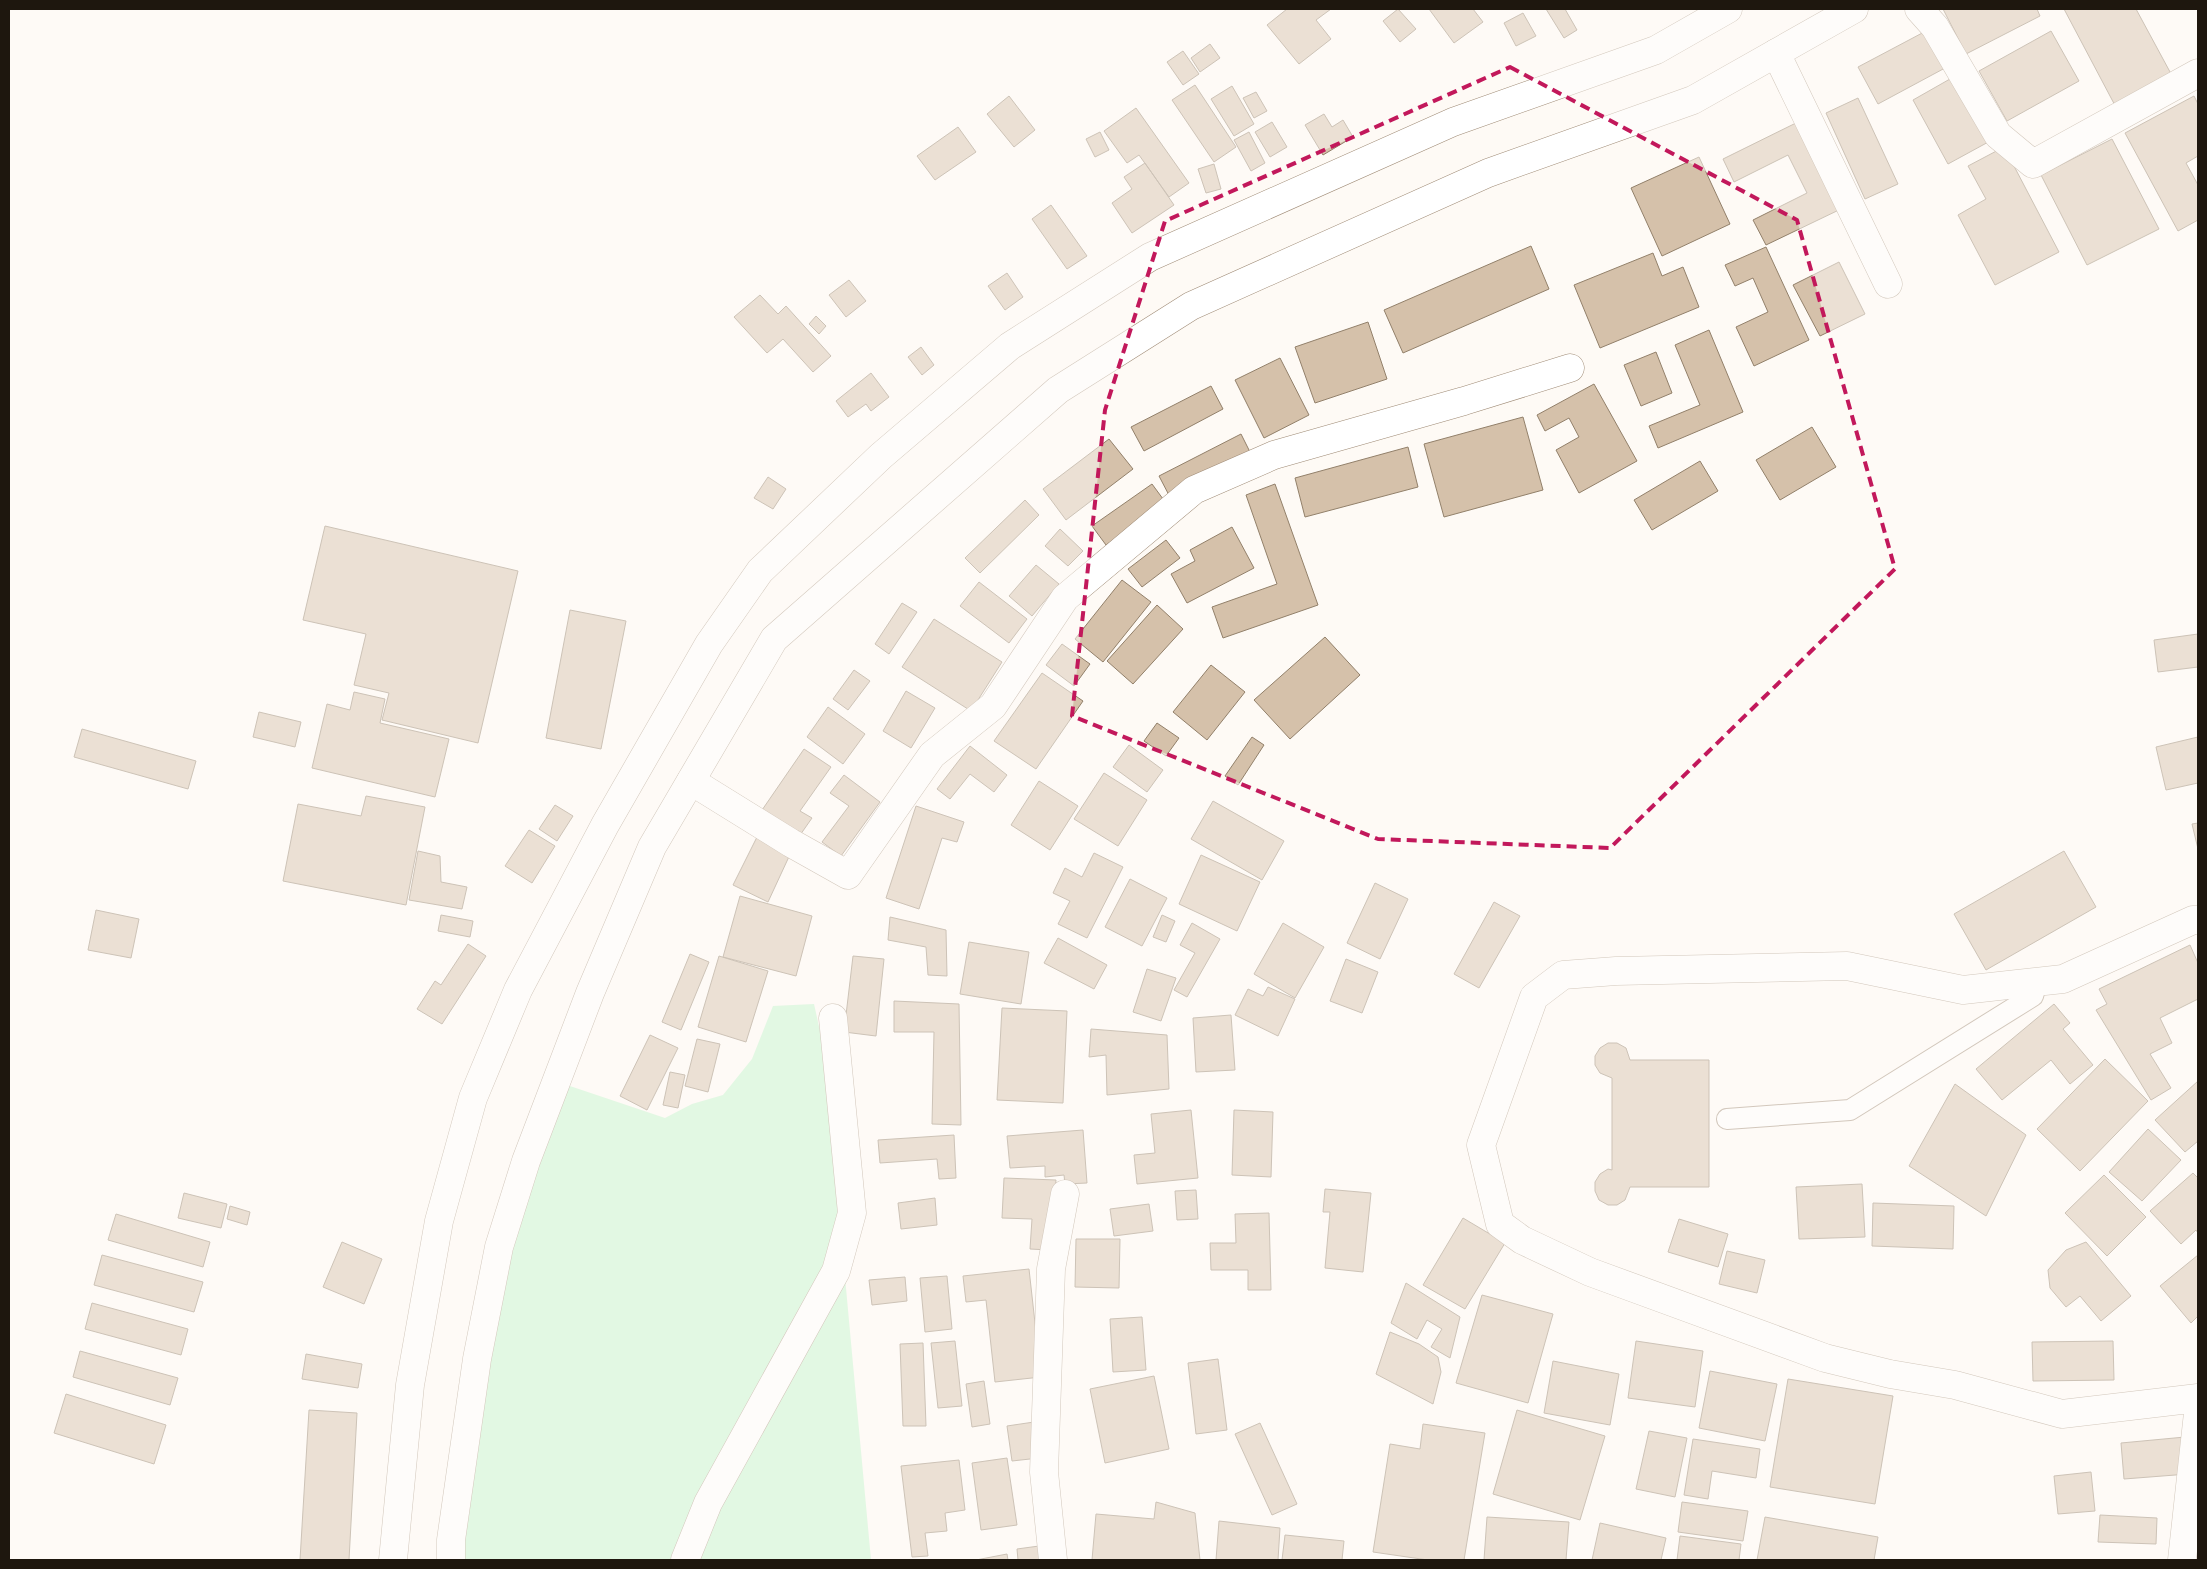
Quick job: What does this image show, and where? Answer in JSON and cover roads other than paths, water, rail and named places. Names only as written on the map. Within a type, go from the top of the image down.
[{"type":"street","points":[[393,1560],[410,1385],[439,1221],[473,1098],[518,990],[605,825],[709,644],[760,571],[881,456],[1010,346],[1150,257],[1453,122],[1656,50],[1728,9]]},
{"type":"street","points":[[451,1560],[451,1540],[477,1359],[502,1238],[526,1160],[594,984],[652,846],[774,639],[1058,390],[1191,306],[1488,173],[1693,100],[1854,9]]},
{"type":"street","points":[[1920,9],[1935,27],[1998,136],[2034,164],[2198,73]]},
{"type":"street","points":[[1776,53],[1888,284]]},
{"type":"street","points":[[691,781],[848,875],[932,756],[993,706],[1065,598],[1194,490],[1274,455],[1570,368]]},
{"type":"street","points":[[2196,925],[2063,979],[1964,990],[1847,966],[1616,971],[1563,975],[1534,997],[1481,1145],[1500,1224],[1522,1240],[1590,1272],[1824,1358],[1890,1374],[1955,1385],[2062,1414],[2198,1398]]},
{"type":"street","points":[[685,1560],[708,1504],[836,1271],[852,1213],[833,1018]]},
{"type":"street","points":[[1054,1560],[1044,1472],[1051,1269],[1065,1194]]},
{"type":"street","points":[[2182,1560],[2198,1413]]},
{"type":"lane","points":[[1727,1119],[1850,1110],[2033,996],[2037,982]]}]
